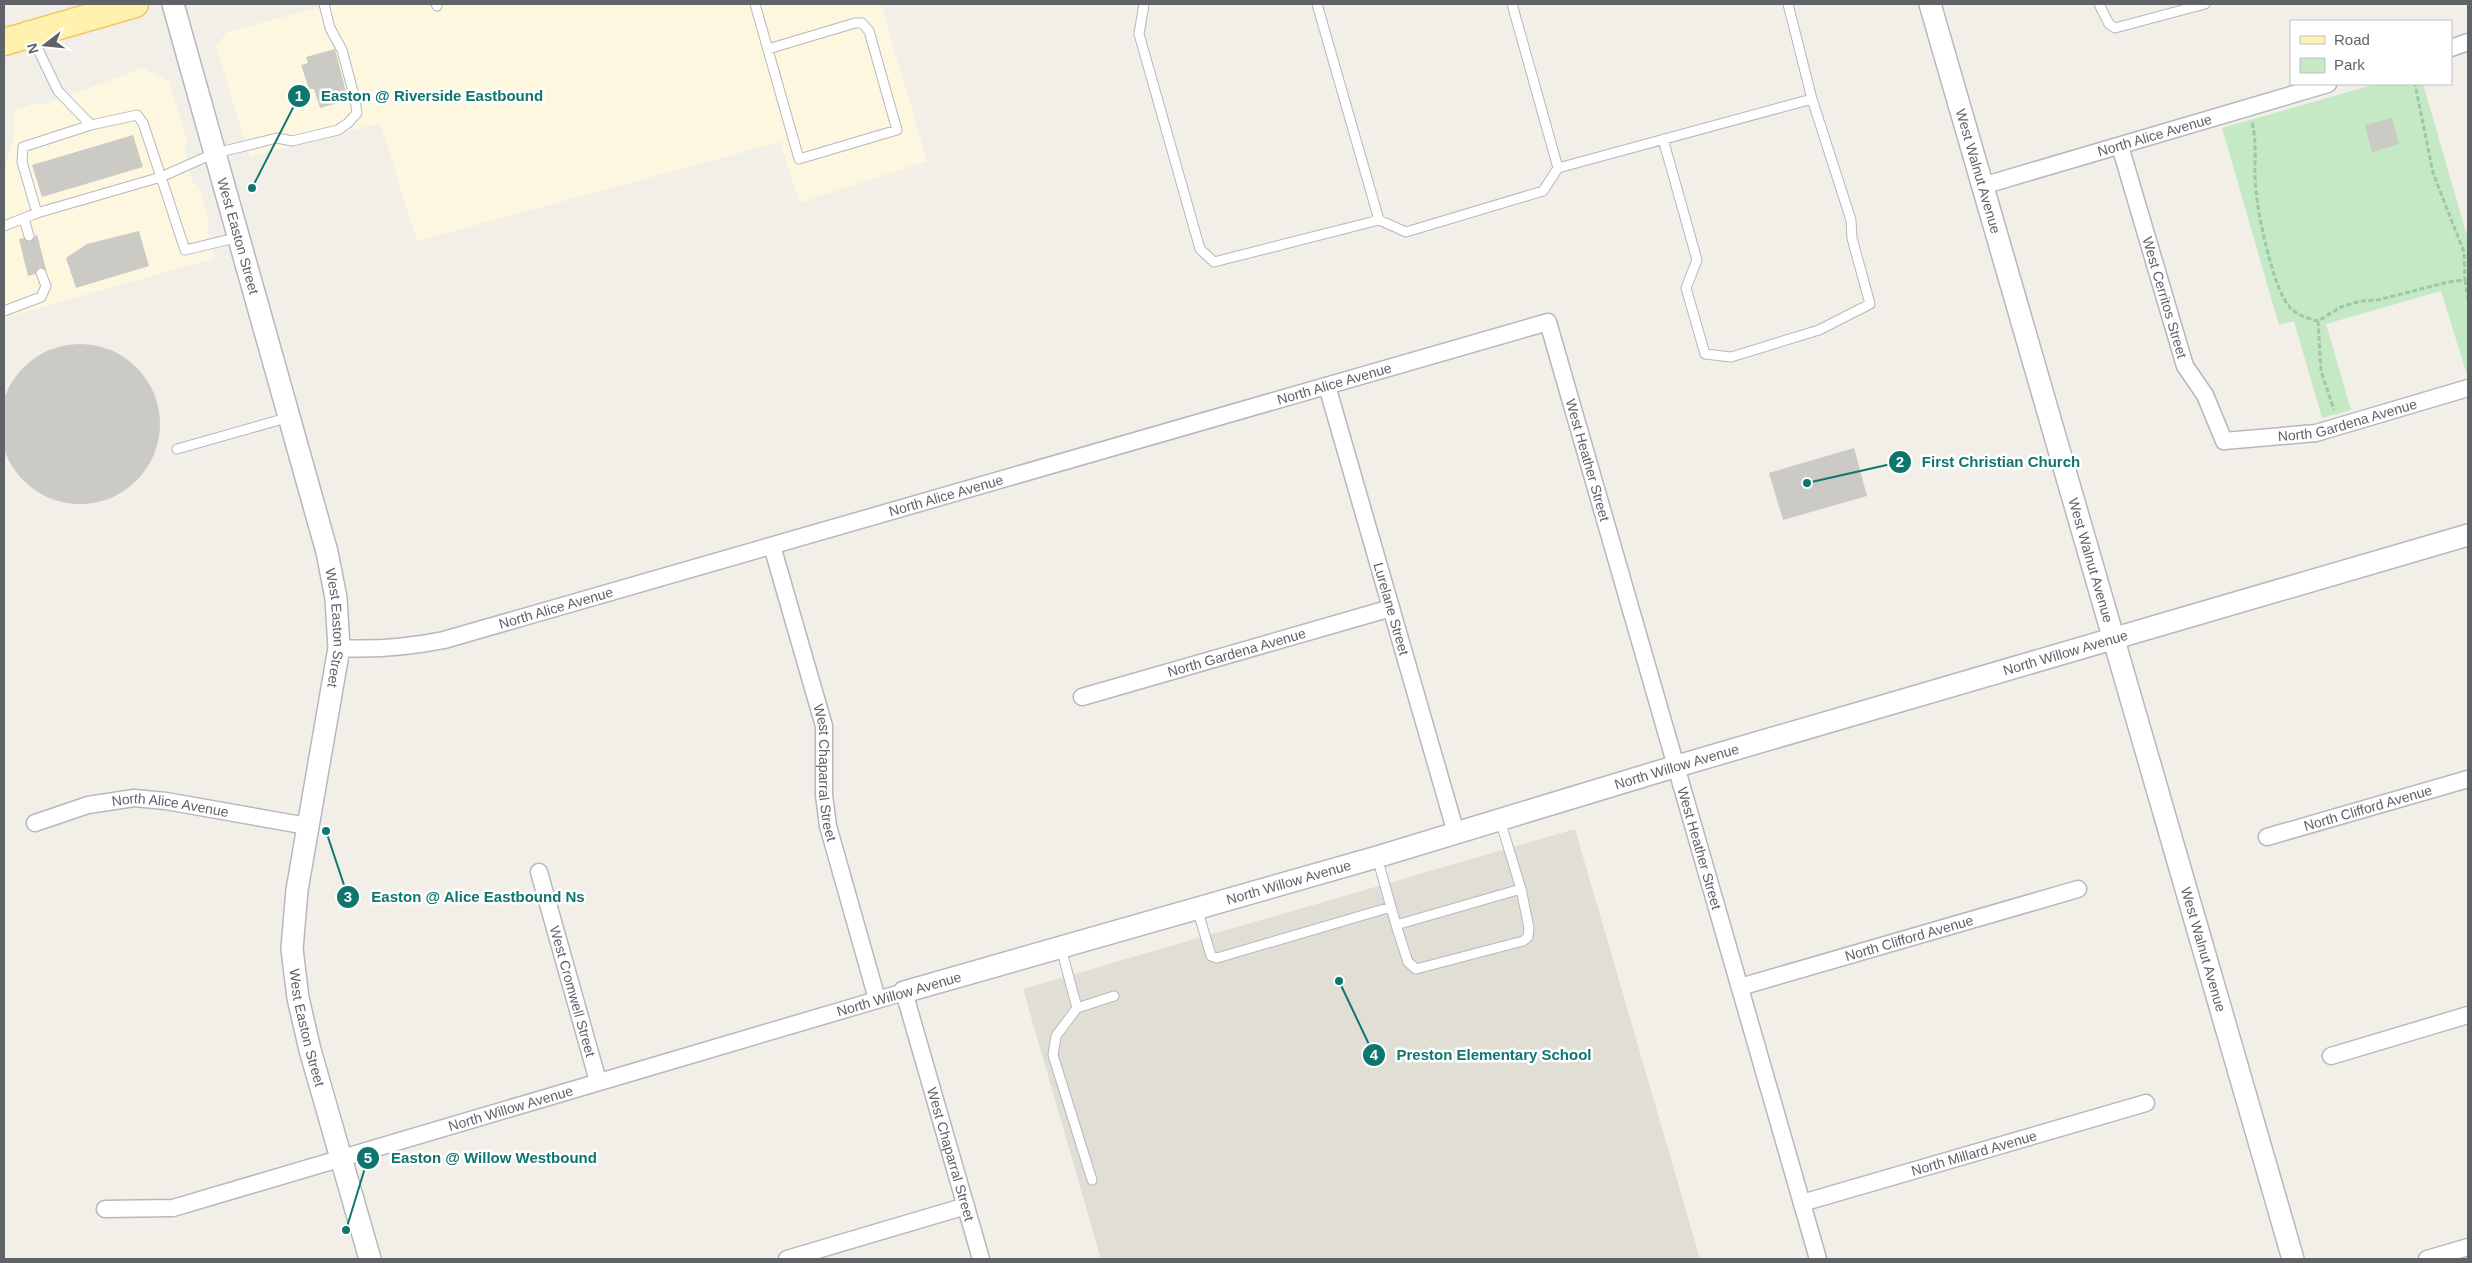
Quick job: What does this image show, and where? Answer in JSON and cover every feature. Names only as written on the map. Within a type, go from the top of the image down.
[{"type":"main road","points":[[4,42],[135,4]]},
{"type":"street","name":"West Easton Street","points":[[173,4],[328,552],[336,598],[339,648],[296,890],[292,949],[310,1050],[370,1259]]},
{"type":"street","name":"West Walnut Avenue","points":[[1930,4],[2293,1259]]},
{"type":"street","points":[[2452,48],[2468,42]]},
{"type":"street","name":"North Alice Avenue","points":[[1982,186],[2325,85]]},
{"type":"street","name":"West Cerritos Street","points":[[2120,146],[2185,366],[2206,395],[2224,441]]},
{"type":"street","name":"North Alice Avenue","points":[[339,648],[410,647],[444,640],[1548,322]]},
{"type":"street","name":"West Heather Street","points":[[1548,322],[1678,766],[1818,1259]]},
{"type":"street","name":"Lurelane Street","points":[[1327,386],[1456,833]]},
{"type":"street","name":"North Gardena Avenue","points":[[2224,441],[2316,433],[2342,427],[2468,388]]},
{"type":"street","name":"North Willow Avenue","points":[[104,1209],[173,1208],[342,1160],[904,992],[1377,857],[1678,766],[2468,535]]},
{"type":"street","name":"West Chaparral Street","points":[[772,546],[824,726],[824,795],[828,826],[877,1000]]},
{"type":"street","name":"North Gardena Avenue","points":[[1082,698],[1391,608]]},
{"type":"street","name":"North Clifford Avenue","points":[[2267,837],[2468,778]]},
{"type":"street","name":"North Alice Avenue","points":[[35,823],[88,805],[134,798],[166,801],[307,826]]},
{"type":"street","name":"West Cromwell Street","points":[[539,872],[598,1082]]},
{"type":"street","name":"North Clifford Avenue","points":[[1740,987],[2078,888]]},
{"type":"street","name":"West Chaparral Street","points":[[904,992],[980,1259]]},
{"type":"street","points":[[2331,1056],[2468,1015]]},
{"type":"street","name":"North Millard Avenue","points":[[1802,1203],[2146,1103]]},
{"type":"street","points":[[787,1259],[966,1206]]},
{"type":"street","points":[[2426,1259],[2468,1247]]},
{"type":"lane","points":[[4,226],[37,213],[161,177],[215,154],[277,138],[292,141],[338,130],[357,113],[342,50],[330,28],[324,4]]},
{"type":"lane","points":[[755,4],[799,159],[897,130],[869,31],[862,23],[855,23],[768,49]]},
{"type":"lane","points":[[1144,4],[1138,34],[1200,249],[1214,262],[1379,220],[1406,232],[1543,191],[1558,168],[1812,99]]},
{"type":"lane","points":[[1317,4],[1379,220]]},
{"type":"lane","points":[[1512,4],[1558,168]]},
{"type":"lane","points":[[1663,140],[1697,260],[1686,288],[1705,354],[1731,357],[1819,330],[1870,304],[1852,238],[1851,220],[1812,99],[1788,4]]},
{"type":"lane","points":[[2099,4],[2108,24],[2115,28],[2205,4]]},
{"type":"lane","points":[[31,34],[58,91],[91,125]]},
{"type":"lane","points":[[37,213],[22,162],[23,147],[91,125],[136,116],[143,123],[185,250],[239,237]]},
{"type":"lane","points":[[24,218],[29,236]]},
{"type":"lane","points":[[4,310],[41,297],[46,286],[41,272]]},
{"type":"lane","points":[[176,449],[290,417]]},
{"type":"lane","points":[[1377,857],[1408,962],[1416,969],[1524,941],[1528,937],[1529,928],[1521,889],[1500,820]]},
{"type":"lane","points":[[1396,925],[1521,889]]},
{"type":"lane","points":[[1197,908],[1211,956],[1221,958],[1391,907]]},
{"type":"lane","points":[[1061,948],[1078,1008]]},
{"type":"lane","points":[[1092,1180],[1054,1055],[1056,1036],[1078,1008],[1114,996]]},
{"type":"path","points":[[2414,85],[2433,173],[2464,252],[2468,299]]},
{"type":"path","points":[[2248,107],[2256,139],[2254,155],[2256,192],[2262,224],[2279,288],[2287,304],[2294,311],[2318,321]]},
{"type":"path","points":[[2318,321],[2341,307],[2360,301],[2378,300],[2448,282],[2465,280]]},
{"type":"path","points":[[2318,321],[2321,371],[2330,400],[2342,427]]},
{"type":"shaded area","points":[[333,4],[881,4],[927,161],[800,203],[780,142],[417,241],[380,123],[250,157],[216,47],[227,32]]},
{"type":"shaded area","points":[[143,68],[169,81],[187,141],[184,149],[192,182],[199,186],[209,221],[207,229],[215,258],[4,318],[4,171],[14,138],[14,111],[34,103],[45,104]]},
{"type":"shaded area","points":[[1575,829],[1700,1259],[1101,1259],[1023,989]]},
{"type":"green space","points":[[2372,85],[2423,85],[2468,239],[2468,378],[2441,291],[2326,324],[2351,410],[2322,418],[2294,321],[2279,325],[2222,128]]},
{"type":"building","points":[[335,49],[348,100],[320,108],[314,89],[309,89],[301,65],[308,63],[306,57]]},
{"type":"building","points":[[2392,118],[2399,144],[2372,152],[2365,125]]},
{"type":"building","points":[[133,135],[143,167],[42,197],[32,165]]},
{"type":"building","points":[[139,231],[149,266],[76,288],[66,258],[87,244]]},
{"type":"building","points":[[37,234],[46,270],[39,267],[35,274],[28,276],[19,239],[23,238],[30,242]]},
{"type":"building","points":[[80,344],[111,350],[131,362],[142,373],[154,393],[160,424],[154,455],[142,475],[131,486],[111,498],[80,504],[49,498],[29,486],[18,475],[6,455],[0,424],[6,393],[18,373],[29,362],[49,350]]},
{"type":"building","points":[[1854,448],[1867,496],[1783,520],[1769,473]]},
{"type":"place","name":"Easton @ Riverside Eastbound","points":[[252,188]]},
{"type":"place","name":"First Christian Church","points":[[1807,483]]},
{"type":"place","name":"Easton @ Alice Eastbound Ns","points":[[326,831]]},
{"type":"place","name":"Preston Elementary School","points":[[1339,981]]},
{"type":"place","name":"Easton @ Willow Westbound","points":[[346,1230]]}]
